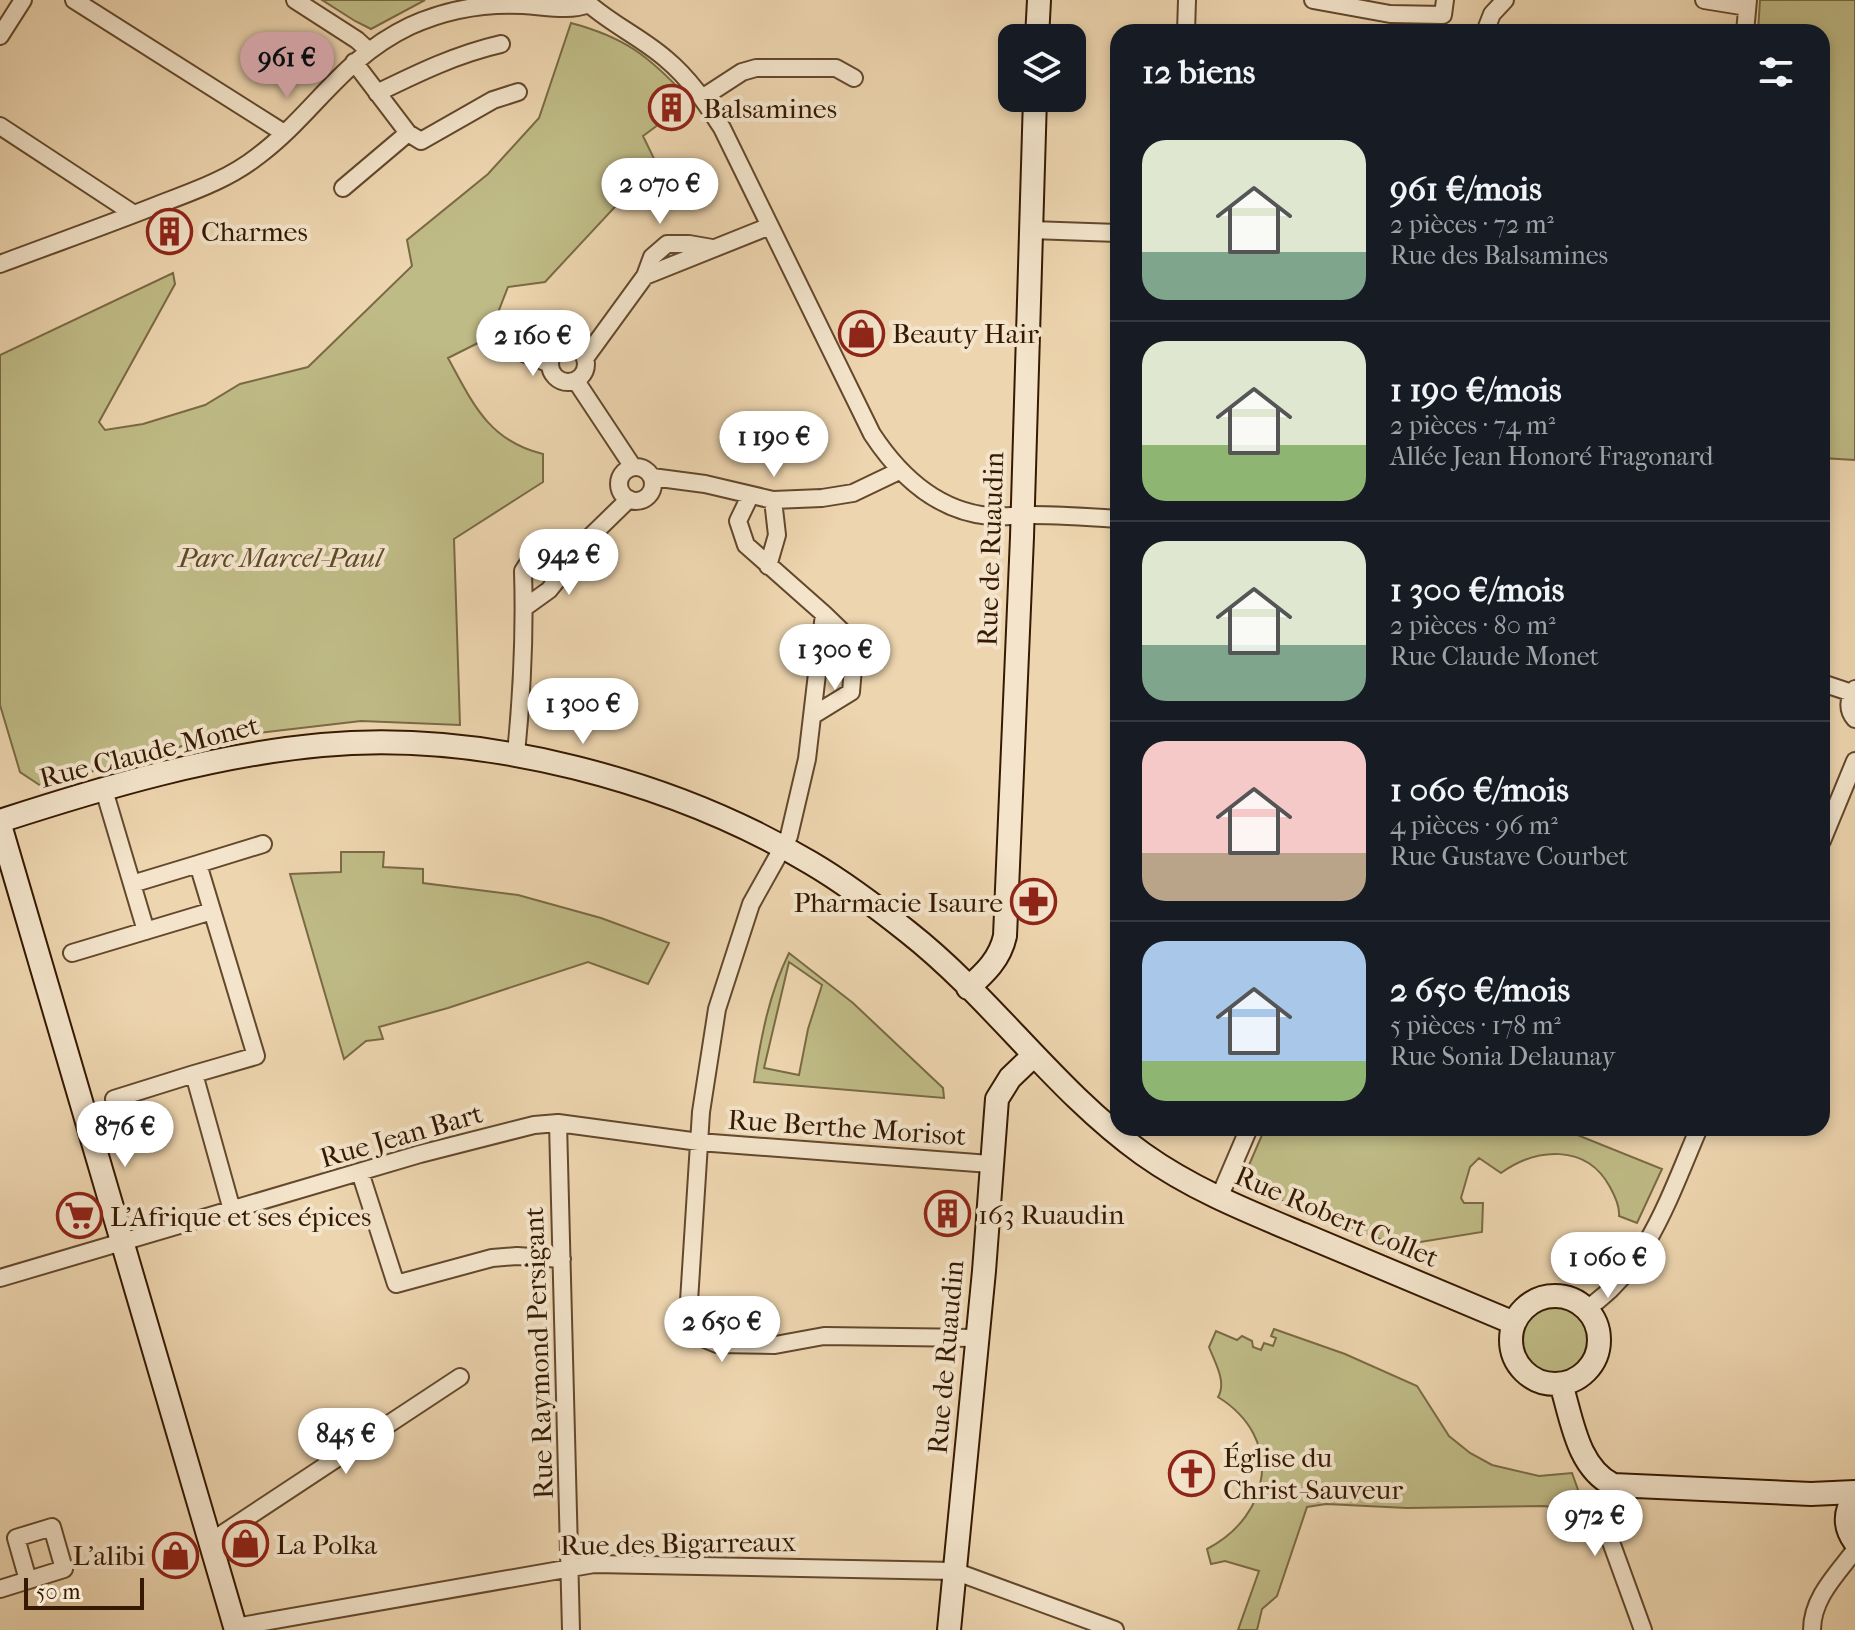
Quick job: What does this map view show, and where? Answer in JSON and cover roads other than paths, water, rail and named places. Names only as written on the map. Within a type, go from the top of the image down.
[{"type":"street","points":[[0,36],[23,0]]},
{"type":"street","points":[[74,0],[284,133]]},
{"type":"street","points":[[295,0],[369,51]]},
{"type":"street","points":[[1038,24],[1039,0]]},
{"type":"street","points":[[1186,24],[1187,0]]},
{"type":"street","points":[[1313,0],[1390,14],[1443,15],[1445,0]]},
{"type":"street","points":[[1488,24],[1492,14],[1505,0]]},
{"type":"street","points":[[1704,0],[1748,3],[1746,24]]},
{"type":"street","points":[[0,264],[227,176],[260,155],[354,62],[419,23],[473,7],[522,5],[576,9],[590,2],[606,19],[669,61],[702,98],[722,128],[872,434],[899,471],[926,493],[948,505],[991,517],[1022,515],[1110,519]]},
{"type":"street","points":[[1389,24],[1390,14]]},
{"type":"street","points":[[377,93],[436,64],[501,44]]},
{"type":"street","points":[[354,62],[408,133],[421,141],[493,100],[518,92]]},
{"type":"street","points":[[702,98],[742,72],[756,68],[836,68],[854,78]]},
{"type":"street","name":"Rue de Ruaudin","points":[[968,988],[989,969],[1002,948],[1005,936],[1035,112]]},
{"type":"street","points":[[0,126],[134,214]]},
{"type":"street","points":[[343,188],[408,133]]},
{"type":"street","points":[[488,338],[550,364],[558,379],[576,381],[585,372],[586,357],[645,276],[652,257],[667,244],[712,248],[770,226]]},
{"type":"street","points":[[1031,230],[1110,233]]},
{"type":"street","points":[[550,364],[553,354],[563,347],[577,348],[586,357]]},
{"type":"street","points":[[576,381],[633,467]]},
{"type":"street","points":[[633,467],[645,468],[652,477],[653,488],[641,501],[629,499],[621,492],[619,481],[624,472],[633,467]]},
{"type":"street","points":[[652,477],[705,484],[773,500],[853,493],[899,471]]},
{"type":"street","points":[[750,496],[738,521],[746,545],[855,644],[851,692],[812,716]]},
{"type":"street","points":[[524,608],[549,590],[561,575],[568,552],[588,539],[629,499]]},
{"type":"street","points":[[768,566],[777,535],[773,500]]},
{"type":"street","points":[[516,754],[521,698],[523,571],[539,553],[553,548],[568,552]]},
{"type":"street","points":[[824,614],[807,759],[789,836],[751,904],[717,1009],[705,1072],[687,1305],[690,1324],[700,1337],[717,1344],[788,1343],[824,1336],[976,1338]]},
{"type":"street","points":[[1830,685],[1854,691],[1849,708],[1855,719]]},
{"type":"street","name":"Rue Claude Monet","points":[[0,823],[203,763],[328,744],[422,744],[516,754],[646,789],[734,824],[813,864],[905,930],[937,956],[968,988]]},
{"type":"street","points":[[1830,822],[1855,761]]},
{"type":"street","points":[[104,790],[146,931]]},
{"type":"street","points":[[0,823],[236,1628]]},
{"type":"street","points":[[132,884],[263,844]]},
{"type":"street","points":[[114,1099],[256,1056],[198,864]]},
{"type":"street","points":[[72,953],[212,911]]},
{"type":"street","name":"Rue Robert Collet","points":[[968,988],[1110,1128]]},
{"type":"street","name":"Rue de Ruaudin","points":[[949,1630],[984,1271],[997,1099],[1010,1078],[1034,1055]]},
{"type":"street","points":[[194,1074],[232,1210]]},
{"type":"street","name":"Rue Jean Bart","points":[[0,1278],[360,1172],[519,1129],[558,1123],[699,1142]]},
{"type":"street","name":"Rue Raymond Persigant","points":[[558,1123],[571,1630]]},
{"type":"street","name":"Rue Robert Collet","points":[[1119,1136],[1171,1173],[1219,1198],[1514,1323]]},
{"type":"street","points":[[1219,1198],[1246,1136]]},
{"type":"street","points":[[1586,1309],[1604,1298],[1636,1261],[1696,1136]]},
{"type":"street","name":"Rue Berthe Morisot","points":[[699,1142],[990,1164]]},
{"type":"street","points":[[360,1172],[396,1284],[492,1258],[562,1259]]},
{"type":"street","points":[[1550,1297],[1573,1301],[1586,1309],[1597,1330],[1596,1355],[1584,1373],[1561,1384],[1544,1383],[1530,1377],[1518,1365],[1511,1342],[1514,1323],[1529,1305],[1550,1297]]},
{"type":"street","points":[[210,1542],[460,1377]]},
{"type":"street","points":[[1561,1384],[1585,1459],[1602,1480],[1613,1485],[1855,1494],[1847,1511],[1851,1532]]},
{"type":"street","points":[[1613,1485],[1605,1504],[1607,1531],[1643,1630]]},
{"type":"street","points":[[1811,1494],[1831,1505],[1851,1532]]},
{"type":"street","points":[[1812,1630],[1812,1616],[1826,1587],[1855,1550]]},
{"type":"street","name":"Rue des Bigarreaux","points":[[236,1628],[594,1564],[954,1571],[1115,1630]]},
{"type":"street","points":[[0,1589],[28,1580]]},
{"type":"place","name":"Balsamines","points":[[672,108]]},
{"type":"place","name":"Charmes","points":[[170,231]]},
{"type":"place","name":"Beauty Hair","points":[[861,333]]},
{"type":"place","name":"Pharmacie Isaure","points":[[1034,902]]},
{"type":"place","name":"163 Ruaudin","points":[[947,1214]]},
{"type":"place","name":"L'Afrique et ses épices","points":[[79,1216]]},
{"type":"place","name":"Église du Christ-Sauveur","points":[[1192,1473]]},
{"type":"place","name":"La Polka","points":[[245,1544]]},
{"type":"place","name":"L'alibi","points":[[176,1555]]},
{"type":"park label","name":"Parc Marcel-Paul","points":[[280,557]]}]
